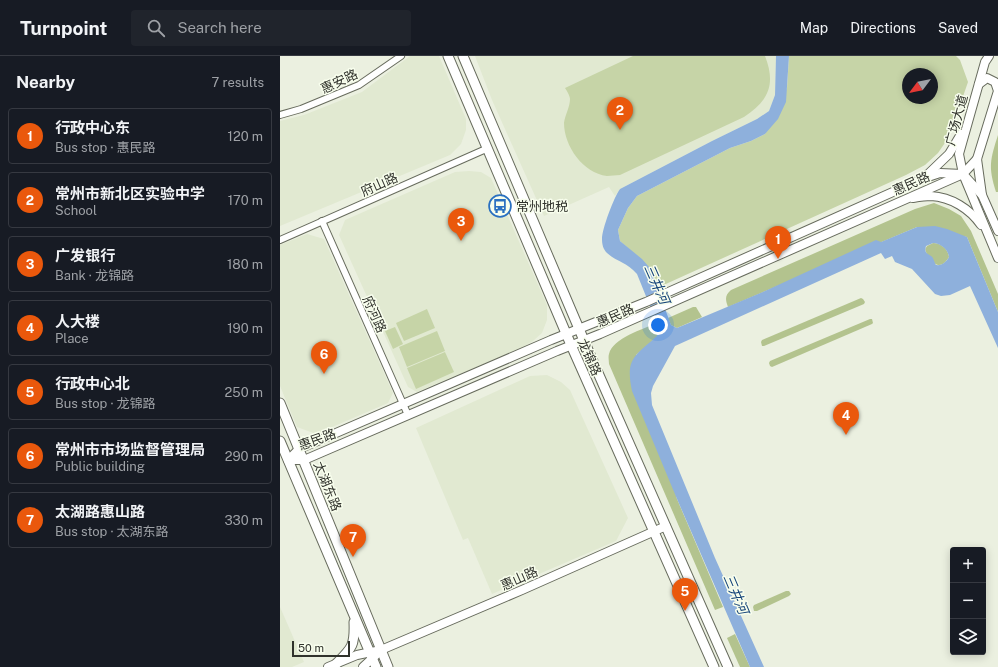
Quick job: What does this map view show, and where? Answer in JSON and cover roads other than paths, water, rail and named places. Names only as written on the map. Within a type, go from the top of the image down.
[{"type":"main road","name":"龙锦路","points":[[448,56],[570,345],[714,667]]},
{"type":"main road","name":"龙锦路","points":[[463,56],[584,341],[728,667]]},
{"type":"main road","name":"太湖东路","points":[[280,403],[388,667]]},
{"type":"main road","name":"太湖东路","points":[[280,441],[372,660]]},
{"type":"main road","points":[[332,665],[351,648],[354,636],[354,615]]},
{"type":"street","name":"惠安路","points":[[280,115],[301,109],[359,85],[401,56]]},
{"type":"street","name":"广场大道","points":[[989,56],[985,62],[959,154],[963,174],[998,258]]},
{"type":"street","points":[[979,84],[987,78],[995,82],[998,91],[977,159],[982,195],[998,231]]},
{"type":"street","points":[[922,179],[949,154],[968,123]]},
{"type":"street","name":"府山路","points":[[280,240],[486,149]]},
{"type":"street","name":"惠民路","points":[[288,460],[304,460],[570,345],[584,341],[667,305],[963,174],[977,159]]},
{"type":"street","name":"惠民路","points":[[288,460],[299,449],[566,334],[646,302],[922,179],[940,173],[963,174]]},
{"type":"street","points":[[963,174],[982,195]]},
{"type":"street","points":[[904,199],[931,196],[947,199],[964,208],[978,220],[988,234]]},
{"type":"street","name":"府河路","points":[[322,221],[408,415]]},
{"type":"street","name":"惠山路","points":[[332,665],[357,654],[372,660],[381,650],[522,590],[666,526]]},
{"type":"street","points":[[363,667],[372,660]]},
{"type":"water","points":[[776,56],[789,56],[786,102],[778,119],[765,134],[751,141],[730,148],[637,196],[628,208],[618,230],[620,241],[642,259],[650,268],[671,325],[677,328],[765,291],[876,240],[881,242],[917,227],[935,226],[967,237],[998,312],[998,348],[970,286],[950,295],[941,296],[935,294],[912,269],[895,262],[892,256],[885,259],[881,253],[675,346],[653,386],[651,393],[652,405],[715,558],[764,667],[750,667],[632,391],[630,380],[631,364],[638,353],[657,336],[658,326],[637,274],[630,267],[607,253],[603,246],[602,239],[609,213],[620,189],[757,119],[769,111],[775,95]],"holes":[[[936,243],[945,249],[949,257],[940,265],[936,265],[933,258],[927,253],[925,248],[926,246]]]},
{"type":"place","name":"常州市新北区实验中学","points":[[620,130]]},
{"type":"place","name":"常州地税","points":[[500,206]]},
{"type":"place","name":"广发银行","points":[[461,241]]},
{"type":"place","name":"行政中心东","points":[[778,259]]},
{"type":"place","name":"常州市市场监督管理局","points":[[324,374]]},
{"type":"place","name":"人大楼","points":[[846,435]]},
{"type":"place","name":"太湖路惠山路","points":[[353,557]]},
{"type":"place","name":"行政中心北","points":[[685,611]]},
{"type":"water label","name":"三井河","points":[[657,284]]},
{"type":"water label","name":"三井河","points":[[736,594]]}]
